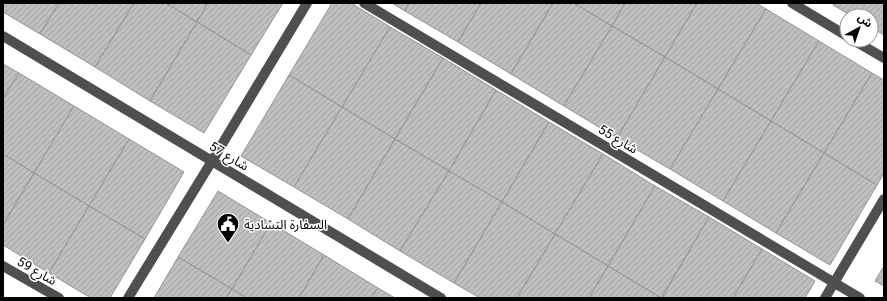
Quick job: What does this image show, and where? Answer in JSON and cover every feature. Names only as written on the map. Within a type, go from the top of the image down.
[{"type":"street","points":[[128,298],[307,3]]},
{"type":"street","name":"شارع 55","points":[[364,3],[860,298]]},
{"type":"street","points":[[792,3],[839,31]]},
{"type":"street","name":"شارع 57","points":[[3,36],[441,298]]},
{"type":"street","points":[[867,48],[884,58]]},
{"type":"street","points":[[825,298],[884,198]]},
{"type":"street","name":"شارع 59","points":[[3,266],[59,298]]},
{"type":"building","points":[[3,3],[59,3],[40,34],[3,12]]},
{"type":"building","points":[[59,3],[134,3],[95,67],[40,34]]},
{"type":"building","points":[[134,3],[166,3],[197,22],[150,101],[95,67]]},
{"type":"building","points":[[166,3],[208,3],[197,22]]},
{"type":"building","points":[[208,3],[283,3],[251,55],[197,22]]},
{"type":"building","points":[[332,3],[351,3],[390,27],[342,107],[289,75]]},
{"type":"building","points":[[392,3],[409,3],[405,11]]},
{"type":"building","points":[[409,3],[481,3],[458,42],[405,11]]},
{"type":"building","points":[[481,3],[553,3],[511,74],[458,42]]},
{"type":"building","points":[[553,3],[574,3],[612,26],[564,106],[511,74]]},
{"type":"building","points":[[574,3],[625,3],[612,26]]},
{"type":"building","points":[[625,3],[697,3],[665,57],[612,26]]},
{"type":"building","points":[[697,3],[756,3],[766,9],[718,89],[665,57]]},
{"type":"building","points":[[834,3],[884,3],[884,35],[879,32],[879,8],[839,8],[833,5]]},
{"type":"building","points":[[766,9],[819,41],[771,121],[718,89]]},
{"type":"building","points":[[197,22],[251,55],[204,133],[150,101]]},
{"type":"building","points":[[612,26],[665,57],[617,138],[564,106]]},
{"type":"building","points":[[390,27],[443,58],[395,139],[342,107]]},
{"type":"building","points":[[819,41],[872,73],[824,153],[771,121]]},
{"type":"building","points":[[665,57],[718,89],[670,169],[617,138]]},
{"type":"building","points":[[443,58],[496,90],[449,171],[395,139]]},
{"type":"building","points":[[3,64],[19,73],[3,99]]},
{"type":"building","points":[[19,73],[74,106],[34,173],[3,154],[3,99]]},
{"type":"building","points":[[872,73],[884,80],[884,173],[877,185],[824,153]]},
{"type":"building","points":[[289,75],[342,107],[294,187],[241,156]]},
{"type":"building","points":[[718,89],[771,121],[723,201],[670,169]]},
{"type":"building","points":[[496,90],[549,122],[502,202],[449,171]]},
{"type":"building","points":[[74,106],[129,139],[89,206],[34,173]]},
{"type":"building","points":[[342,107],[395,139],[348,219],[294,187]]},
{"type":"building","points":[[771,121],[824,153],[776,233],[723,201]]},
{"type":"building","points":[[549,122],[603,154],[555,234],[502,202]]},
{"type":"building","points":[[129,139],[184,172],[145,239],[89,206]]},
{"type":"building","points":[[395,139],[449,171],[400,251],[348,219]]},
{"type":"building","points":[[824,153],[877,185],[830,265],[776,233]]},
{"type":"building","points":[[3,154],[34,173],[3,225]]},
{"type":"building","points":[[603,154],[655,186],[608,266],[555,234]]},
{"type":"building","points":[[449,171],[502,202],[454,283],[400,251]]},
{"type":"building","points":[[34,173],[89,206],[49,273],[3,245],[3,225]]},
{"type":"building","points":[[655,186],[709,217],[661,298],[608,266]]},
{"type":"building","points":[[218,191],[271,223],[232,289],[178,257]]},
{"type":"building","points":[[502,202],[555,234],[517,298],[480,298],[454,283]]},
{"type":"building","points":[[89,206],[145,239],[110,298],[91,298],[49,273]]},
{"type":"building","points":[[709,217],[762,249],[733,298],[662,298]]},
{"type":"building","points":[[271,223],[324,255],[299,298],[246,298],[232,289]]},
{"type":"building","points":[[555,234],[608,266],[589,298],[517,298]]},
{"type":"building","points":[[762,249],[815,281],[805,298],[733,298]]},
{"type":"building","points":[[324,255],[378,288],[371,298],[299,298]]},
{"type":"building","points":[[178,257],[232,289],[226,298],[154,298]]},
{"type":"building","points":[[608,266],[661,298],[589,298]]},
{"type":"building","points":[[884,266],[884,286],[875,281]]},
{"type":"building","points":[[378,288],[395,298],[371,298]]},
{"type":"building","points":[[232,289],[246,298],[226,298]]},
{"type":"place","name":"السفارة التشادية","points":[[228,244]]}]
